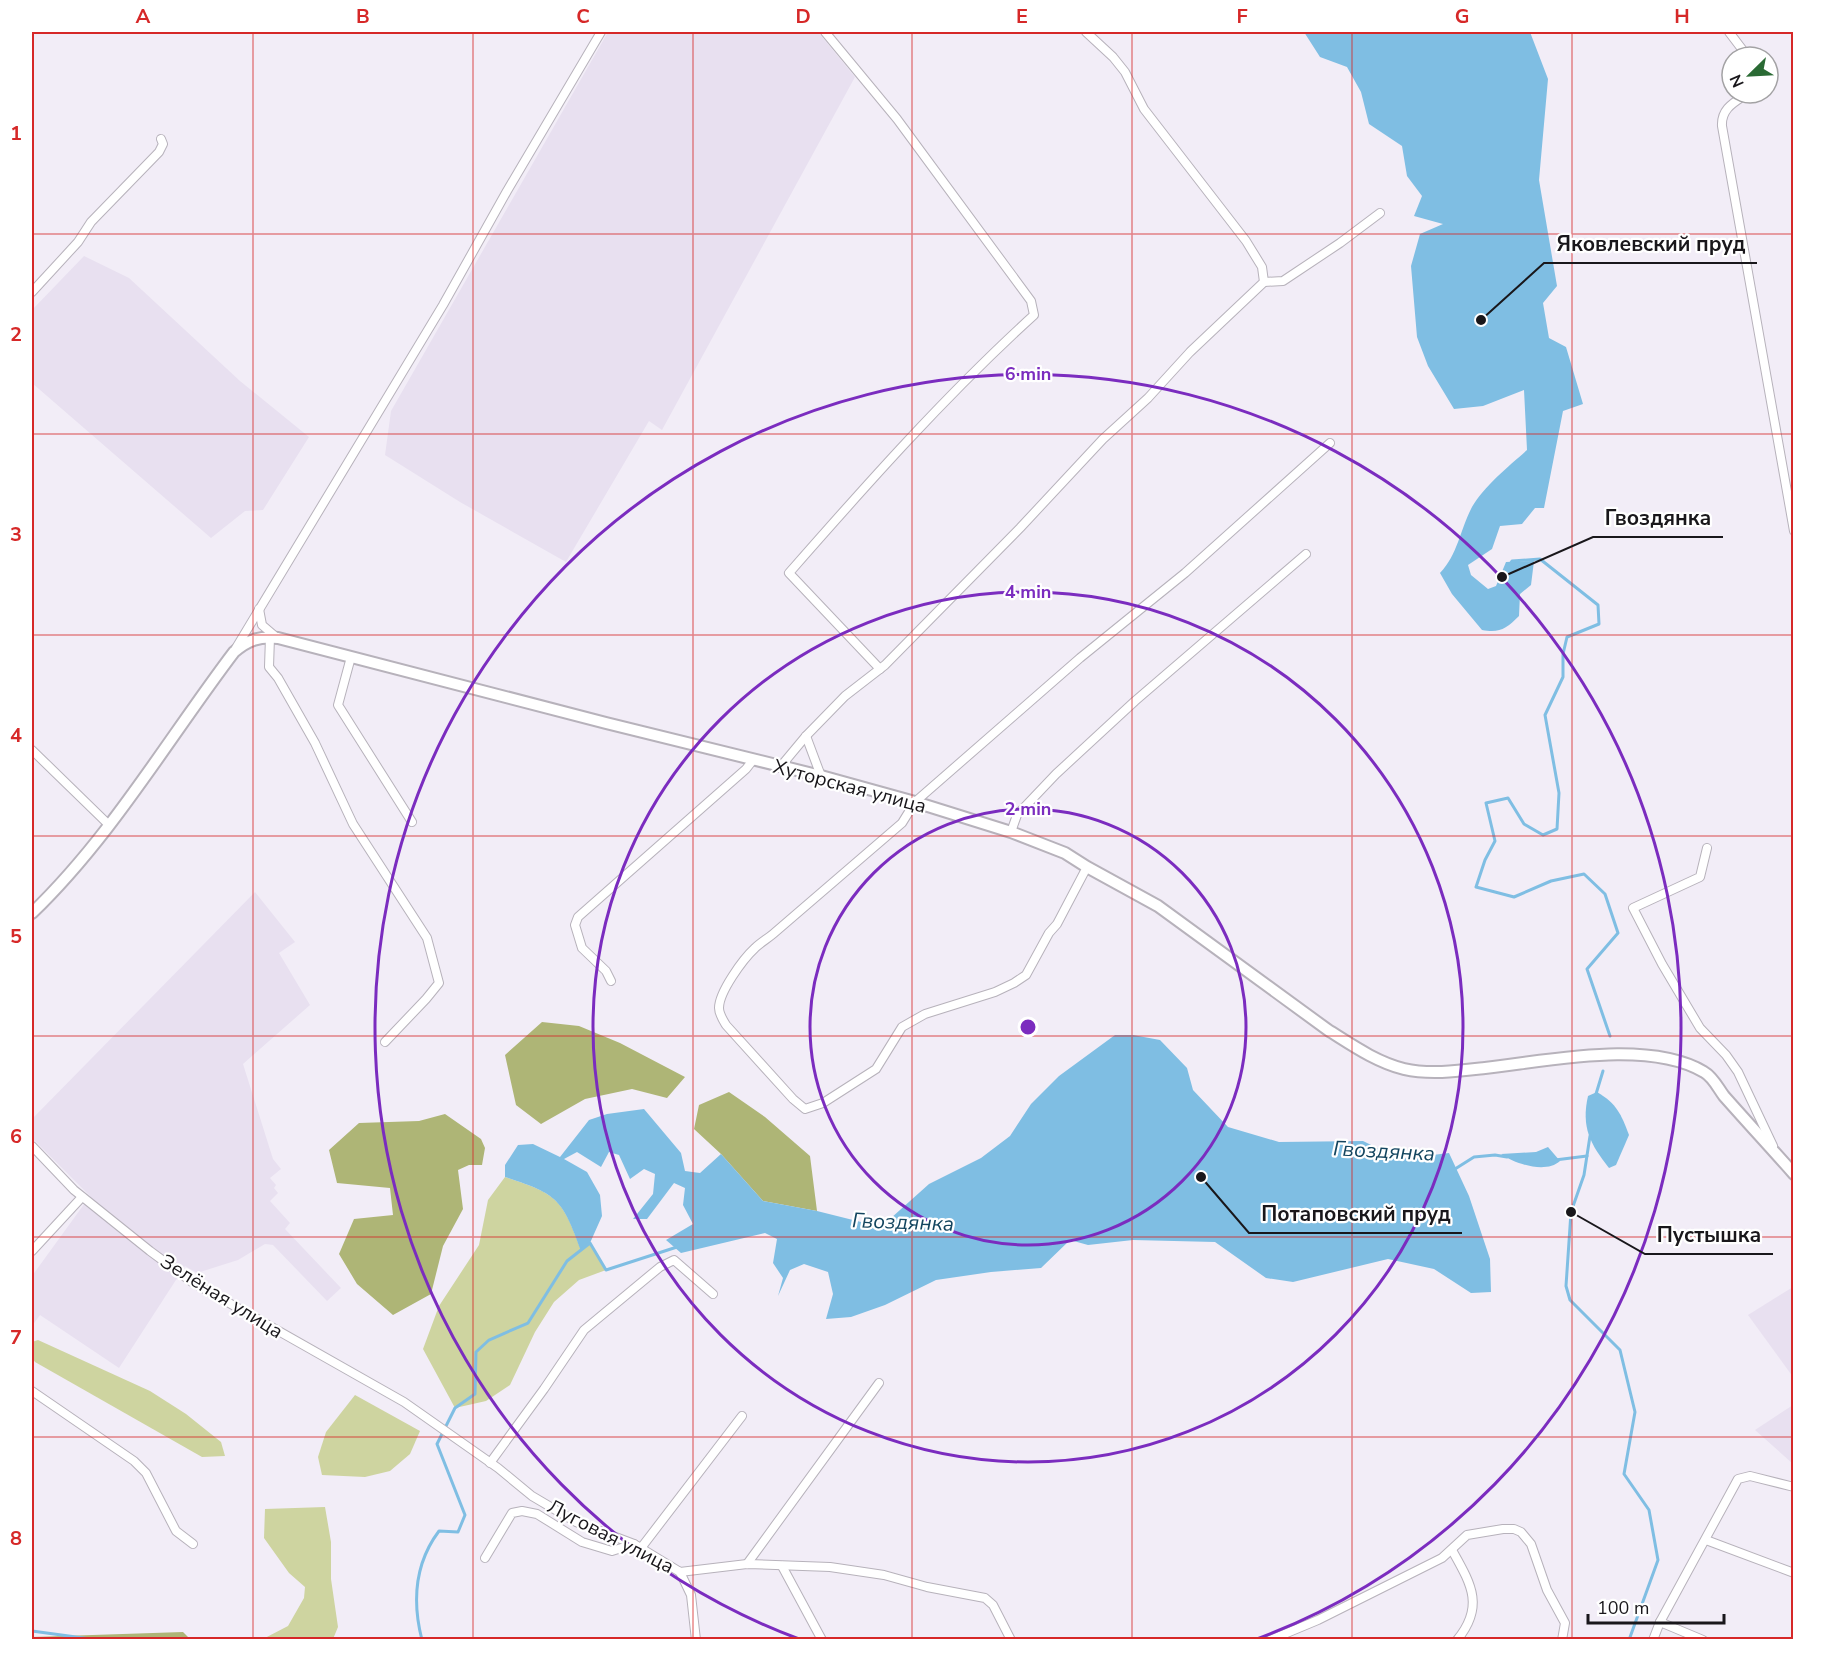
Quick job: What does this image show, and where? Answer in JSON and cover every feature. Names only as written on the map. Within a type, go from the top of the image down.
[{"type":"main road","points":[[32,913],[77,864],[108,824],[234,652],[248,641],[260,637],[274,638]]},
{"type":"main road","name":"Хуторская улица","points":[[274,638],[821,776],[1011,832],[1065,853],[1158,906],[1328,1030],[1388,1065],[1444,1072],[1618,1054],[1651,1055],[1690,1064],[1707,1073],[1723,1095],[1794,1174]]},
{"type":"street","points":[[234,652],[443,305],[601,32]]},
{"type":"street","points":[[825,32],[897,119],[1034,308],[1034,315],[946,400],[789,573],[880,669]]},
{"type":"street","points":[[1086,32],[1113,57],[1125,72],[1144,109],[1246,241],[1262,267],[1264,282]]},
{"type":"street","points":[[1729,32],[1739,45]]},
{"type":"street","points":[[1732,105],[1726,109],[1722,126],[1794,531]]},
{"type":"street","points":[[32,292],[78,242],[91,222],[159,152],[163,144],[161,139]]},
{"type":"street","points":[[781,766],[845,696],[880,669],[1020,528],[1103,439],[1148,398],[1190,352],[1264,282],[1283,281],[1380,213]]},
{"type":"street","points":[[1087,867],[1057,924],[1049,933],[1026,975],[994,992],[925,1014],[902,1027],[876,1068],[823,1104],[805,1109],[773,1078],[726,1025],[719,1009],[721,1000],[742,963],[755,947],[902,823],[915,802],[1080,658],[1185,573],[1330,443]]},
{"type":"street","points":[[1011,832],[1017,815],[1056,774],[1143,694],[1306,554]]},
{"type":"street","points":[[259,609],[262,625],[274,638],[269,667],[278,678],[315,743],[353,824],[427,938],[439,983],[385,1042]]},
{"type":"street","points":[[351,657],[338,705],[412,822]]},
{"type":"street","points":[[806,736],[821,776]]},
{"type":"street","points":[[32,750],[108,824]]},
{"type":"street","points":[[611,981],[606,971],[582,948],[575,925],[578,917],[746,769],[753,760]]},
{"type":"street","points":[[1707,848],[1700,878],[1633,908],[1662,964],[1700,1028],[1726,1055],[1738,1072],[1777,1155]]},
{"type":"street","name":"Зелёная улица","points":[[32,1146],[82,1197],[192,1282],[388,1393],[457,1439]]},
{"type":"street","points":[[32,1251],[82,1197]]},
{"type":"street","points":[[490,1463],[584,1330],[660,1267],[674,1260],[713,1294]]},
{"type":"street","points":[[747,1564],[879,1383]]},
{"type":"street","points":[[32,1391],[134,1461],[146,1473],[176,1532],[193,1544]]},
{"type":"street","points":[[485,1558],[512,1513],[522,1511],[537,1514],[582,1542],[612,1551],[637,1546],[742,1416]]},
{"type":"street","name":"Луговая улица","points":[[457,1439],[532,1496],[576,1522],[637,1546],[680,1572],[747,1564],[841,1569],[884,1575],[927,1587],[985,1598],[993,1605],[1011,1640]]},
{"type":"street","points":[[1653,1640],[1660,1622],[1738,1479],[1750,1476],[1794,1487]]},
{"type":"street","points":[[1270,1640],[1318,1620],[1442,1558],[1467,1535],[1503,1528],[1521,1532],[1532,1544],[1547,1590],[1565,1623],[1562,1640]]},
{"type":"street","points":[[1706,1540],[1794,1574]]},
{"type":"street","points":[[1452,1550],[1473,1593],[1474,1603],[1466,1628],[1456,1640]]},
{"type":"street","points":[[782,1566],[822,1640]]},
{"type":"street","points":[[680,1572],[691,1595],[696,1640]]},
{"type":"street","points":[[1660,1622],[1703,1640]]},
{"type":"shaded area","points":[[608,32],[818,32],[855,77],[662,430],[649,421],[566,562],[460,502],[385,455],[391,411]]},
{"type":"shaded area","points":[[84,256],[129,278],[240,381],[309,437],[263,510],[245,511],[211,538],[32,383],[32,310]]},
{"type":"shaded area","points":[[255,892],[295,942],[279,953],[310,1005],[243,1064],[273,1159],[281,1169],[270,1178],[276,1185],[274,1188],[278,1193],[270,1201],[290,1223],[285,1229],[341,1288],[327,1301],[273,1245],[265,1244],[238,1260],[197,1273],[185,1266],[119,1368],[40,1315],[32,1326],[32,1276],[90,1196],[32,1138],[32,1119]]},
{"type":"shaded area","points":[[1793,1287],[1793,1377],[1748,1315]]},
{"type":"shaded area","points":[[1793,1405],[1793,1464],[1755,1430]]},
{"type":"green space","points":[[542,1022],[579,1026],[620,1043],[685,1077],[667,1098],[632,1089],[585,1099],[541,1124],[516,1105],[505,1055]]},
{"type":"green space","points":[[729,1092],[765,1117],[810,1156],[817,1211],[763,1201],[721,1154],[694,1129],[699,1105]]},
{"type":"green space","points":[[445,1114],[481,1139],[485,1148],[482,1165],[469,1165],[458,1170],[463,1209],[443,1246],[431,1294],[393,1315],[357,1284],[339,1254],[354,1219],[393,1215],[390,1188],[337,1183],[329,1150],[359,1123],[419,1121]]},
{"type":"green space","points":[[505,1177],[536,1188],[555,1200],[568,1219],[581,1250],[590,1243],[606,1270],[579,1280],[554,1302],[535,1332],[510,1385],[486,1401],[455,1408],[423,1349],[439,1306],[479,1245],[488,1200]]},
{"type":"green space","points":[[38,1340],[150,1391],[186,1414],[221,1442],[225,1456],[202,1457],[35,1362],[32,1357],[32,1342]]},
{"type":"green space","points":[[355,1395],[420,1431],[410,1454],[390,1471],[365,1477],[322,1475],[318,1457],[326,1432]]},
{"type":"green space","points":[[325,1507],[331,1542],[331,1579],[338,1627],[333,1639],[263,1639],[288,1626],[304,1598],[305,1587],[289,1573],[264,1538],[265,1509]]},
{"type":"green space","points":[[183,1632],[190,1639],[32,1639],[32,1637]]},
{"type":"water","points":[[1304,32],[1530,32],[1548,79],[1539,180],[1557,286],[1543,303],[1549,338],[1566,347],[1583,404],[1563,411],[1544,508],[1535,508],[1522,524],[1500,526],[1492,549],[1468,565],[1471,575],[1488,589],[1496,586],[1506,562],[1534,561],[1531,585],[1520,594],[1519,616],[1502,629],[1482,630],[1452,594],[1440,573],[1451,558],[1477,499],[1527,450],[1524,390],[1483,406],[1454,409],[1428,366],[1417,337],[1411,266],[1420,234],[1443,224],[1414,216],[1422,196],[1407,176],[1402,146],[1369,124],[1361,92],[1347,67],[1320,57]]},
{"type":"water","points":[[1115,1035],[1133,1035],[1160,1040],[1187,1068],[1193,1090],[1228,1127],[1279,1142],[1363,1141],[1400,1159],[1449,1153],[1469,1196],[1490,1259],[1491,1292],[1471,1293],[1434,1269],[1388,1259],[1293,1282],[1266,1278],[1215,1242],[1133,1240],[1088,1245],[1070,1240],[1041,1268],[936,1280],[885,1305],[851,1317],[826,1319],[833,1294],[828,1272],[804,1264],[790,1270],[778,1296],[783,1278],[773,1263],[777,1239],[765,1233],[681,1253],[666,1240],[693,1224],[683,1205],[685,1188],[674,1183],[647,1219],[633,1219],[653,1194],[655,1174],[644,1169],[630,1179],[619,1155],[609,1152],[601,1167],[577,1152],[564,1159],[587,1172],[600,1195],[602,1216],[590,1243],[581,1251],[568,1219],[555,1200],[536,1188],[505,1177],[505,1165],[518,1145],[533,1144],[560,1157],[589,1120],[607,1114],[644,1109],[681,1153],[685,1171],[700,1173],[721,1154],[763,1201],[817,1211],[881,1227],[929,1184],[981,1158],[1010,1136],[1031,1104],[1059,1076]]},
{"type":"water","points":[[1597,1092],[1618,1110],[1629,1135],[1616,1165],[1609,1168],[1592,1143],[1587,1126],[1588,1096]]},
{"type":"water","points":[[1548,1147],[1560,1161],[1547,1167],[1522,1164],[1501,1154],[1536,1152]]},
{"type":"waterway","name":"Гвоздянка","points":[[1510,564],[1512,561],[1540,559],[1598,605],[1599,624],[1567,637],[1563,654],[1563,677],[1545,715],[1559,793],[1557,829],[1543,835],[1524,824],[1508,798],[1486,803],[1495,841],[1485,860],[1476,887],[1514,897],[1551,881],[1584,874],[1605,894],[1618,933],[1587,969],[1610,1036]]},
{"type":"waterway","name":"Гвоздянка","points":[[1596,1094],[1603,1071]]},
{"type":"waterway","points":[[1590,1136],[1584,1175],[1571,1212],[1566,1286],[1570,1300],[1620,1350],[1635,1412],[1624,1474],[1649,1510],[1658,1560],[1629,1640]]},
{"type":"waterway","name":"Гвоздянка","points":[[1455,1169],[1474,1157],[1495,1155],[1507,1157]]},
{"type":"waterway","name":"Гвоздянка","points":[[1555,1160],[1587,1156]]},
{"type":"waterway","name":"Гвоздянка","points":[[422,1640],[417,1611],[420,1569],[439,1531],[458,1532],[465,1515],[437,1444],[455,1408],[475,1394],[476,1352],[489,1340],[528,1323],[567,1261],[590,1243],[606,1270],[677,1247]]},
{"type":"waterway","points":[[32,1631],[98,1640]]},
{"type":"place","name":"Яковлевский пруд","points":[[1481,320]]},
{"type":"place","name":"Гвоздянка","points":[[1502,577]]},
{"type":"place","name":"Потаповский пруд","points":[[1201,1177]]},
{"type":"place","name":"Пустышка","points":[[1571,1212]]}]
